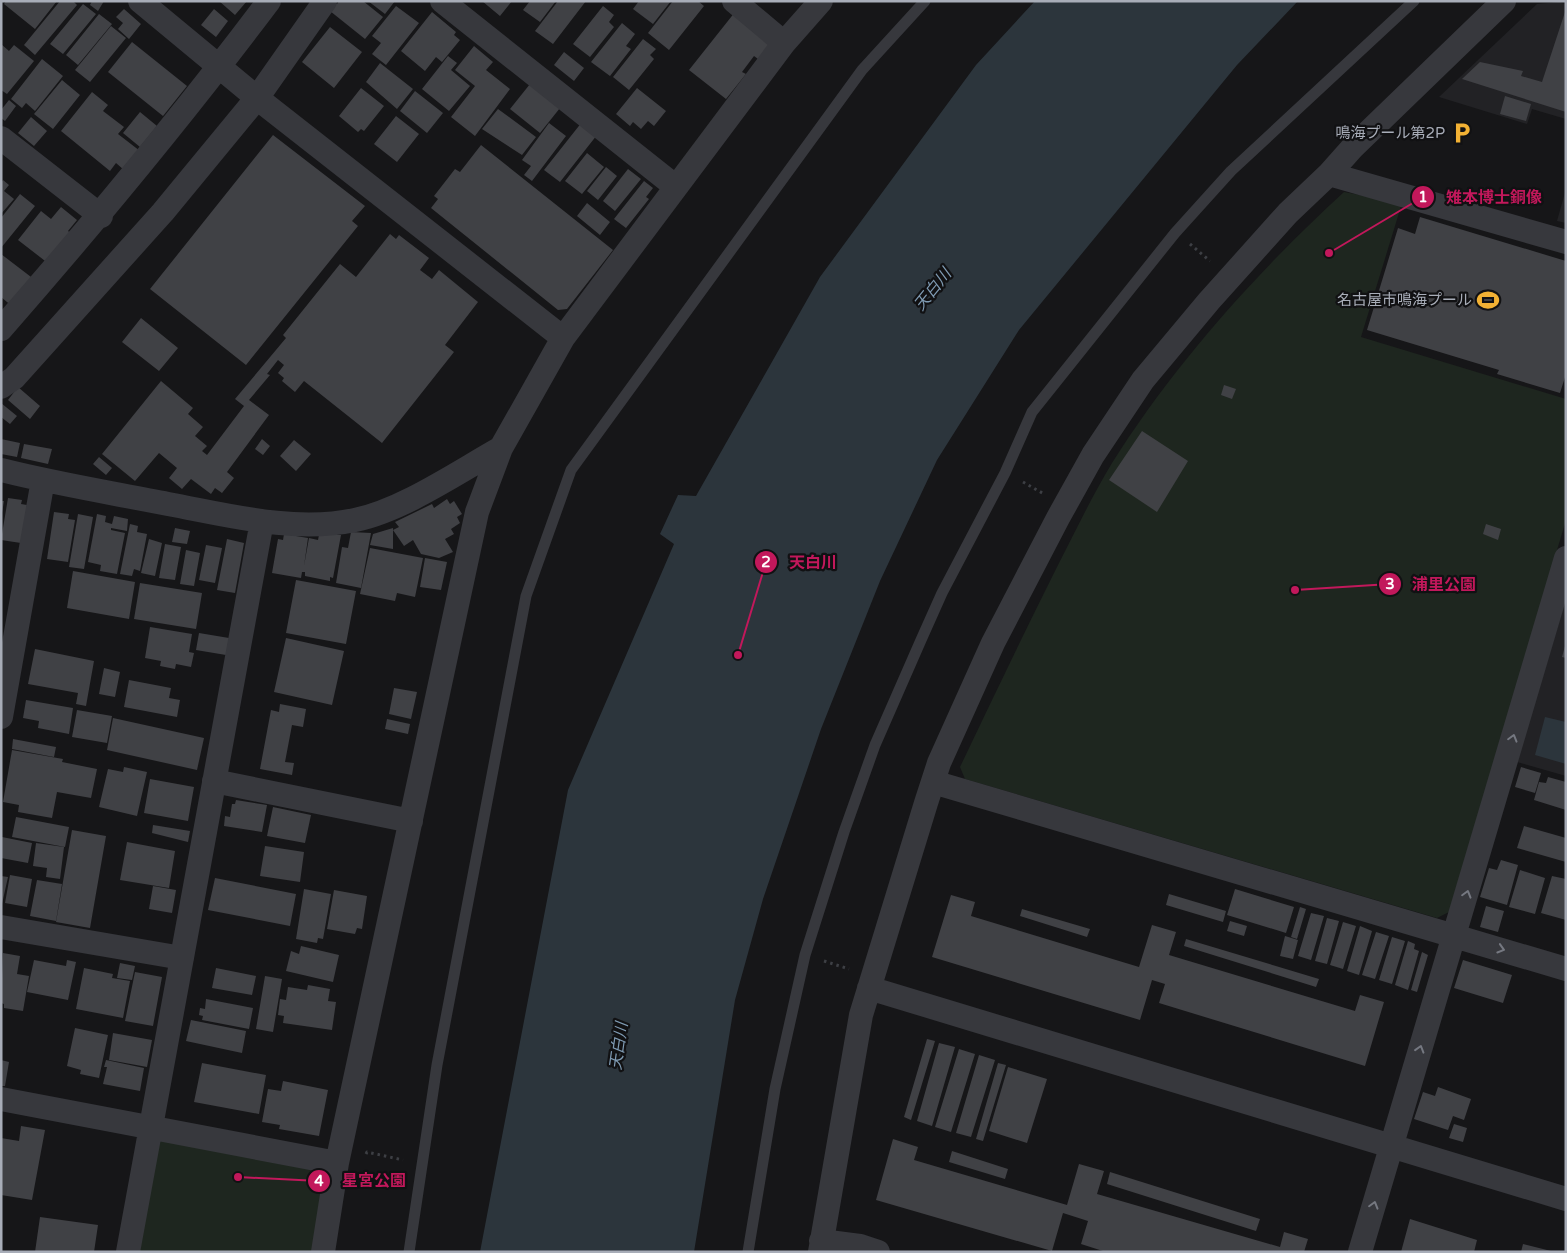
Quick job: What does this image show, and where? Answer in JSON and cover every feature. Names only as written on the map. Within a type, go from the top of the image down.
[{"type":"street","points":[[140,1],[221,66],[257,98],[563,338]]},
{"type":"street","points":[[1,329],[101,216],[221,66],[269,1]]},
{"type":"street","points":[[1,387],[14,378],[163,212],[257,98],[325,1]]},
{"type":"street","points":[[442,1],[676,187]]},
{"type":"street","points":[[734,1],[784,43]]},
{"type":"street","points":[[323,1252],[337,1163],[478,512],[501,448],[563,338],[784,43],[821,1]]},
{"type":"street","points":[[878,1252],[860,1246],[820,1246],[861,1016],[860,983],[933,782],[993,642],[1047,537],[1093,455],[1143,380],[1209,301],[1288,213],[1329,174],[1353,147],[1504,1]]},
{"type":"street","points":[[1,138],[101,216]]},
{"type":"street","points":[[1329,174],[1566,242]]},
{"type":"street","points":[[1,470],[43,480],[262,521],[324,524],[356,520],[398,505],[501,448]]},
{"type":"street","points":[[1,718],[43,480]]},
{"type":"street","points":[[128,1252],[262,521]]},
{"type":"street","points":[[1360,1252],[1566,558]]},
{"type":"street","points":[[214,781],[411,821]]},
{"type":"street","points":[[933,782],[1566,969]]},
{"type":"street","points":[[1,927],[182,958]]},
{"type":"street","points":[[860,983],[1566,1199]]},
{"type":"street","points":[[1,1099],[151,1126],[337,1163]]},
{"type":"lane","points":[[409,1252],[437,1066],[526,596],[571,470],[862,70],[925,1]]},
{"type":"lane","points":[[748,1252],[775,1089],[805,955],[844,832],[875,745],[942,593],[1006,473],[1032,412],[1175,233],[1231,170],[1414,1]]},
{"type":"path","points":[[1175,233],[1213,263],[1202,284],[1209,301]]},
{"type":"path","points":[[805,955],[851,970],[860,983]]},
{"type":"path","points":[[364,1160],[367,1152],[422,1164]]},
{"type":"shaded area","points":[[1559,2],[1566,4],[1566,119],[1532,109],[1527,124],[1439,97],[1537,4]]},
{"type":"shaded area","points":[[1566,189],[1566,223],[1557,221]]},
{"type":"shaded area","points":[[1344,192],[1402,203],[1361,337],[1566,399],[1566,520],[1449,912],[1437,918],[965,779],[960,767],[1084,514],[1112,463],[1136,426],[1190,354],[1219,320],[1280,254]]},
{"type":"shaded area","points":[[1566,599],[1566,776],[1517,762]]},
{"type":"shaded area","points":[[151,1126],[337,1163],[323,1252],[128,1252]]},
{"type":"water","name":"天白川","points":[[1035,1],[1298,1],[1237,65],[1019,330],[937,460],[880,581],[821,729],[763,899],[735,1000],[694,1252],[480,1252],[568,790],[674,544],[660,534],[678,495],[696,496],[820,277],[976,65]]},
{"type":"water","points":[[1545,717],[1566,722],[1566,764],[1535,755]]},
{"type":"building","points":[[6,1],[57,1],[35,29],[4,4]]},
{"type":"building","points":[[60,1],[73,1],[77,5],[35,55],[24,45]]},
{"type":"building","points":[[92,1],[104,1],[98,11],[90,5]]},
{"type":"building","points":[[219,1],[247,1],[235,15]]},
{"type":"building","points":[[333,1],[337,4],[339,1],[363,1],[383,17],[365,39],[325,7]]},
{"type":"building","points":[[368,1],[395,1],[385,14]]},
{"type":"building","points":[[482,1],[512,1],[500,16]]},
{"type":"building","points":[[530,1],[556,1],[540,22],[523,10]]},
{"type":"building","points":[[558,1],[586,1],[553,44],[535,31]]},
{"type":"building","points":[[639,1],[671,1],[653,24],[633,9]]},
{"type":"building","points":[[673,1],[698,1],[704,6],[669,50],[648,33]]},
{"type":"building","points":[[83,4],[96,14],[63,54],[50,44]]},
{"type":"building","points":[[396,6],[419,23],[386,65],[372,54],[381,43],[372,36]]},
{"type":"building","points":[[603,6],[614,15],[609,22],[614,27],[590,57],[573,44]]},
{"type":"building","points":[[739,7],[772,42],[758,59],[754,56],[742,72],[746,74],[726,99],[689,70]]},
{"type":"building","points":[[124,9],[141,24],[129,39],[118,29],[123,23],[116,17]]},
{"type":"building","points":[[214,9],[228,21],[216,37],[201,25]]},
{"type":"building","points":[[1566,9],[1566,112],[1462,79],[1480,62],[1523,71],[1521,76],[1542,82]]},
{"type":"building","points":[[432,12],[456,32],[454,35],[460,40],[442,62],[436,57],[425,71],[401,51]]},
{"type":"building","points":[[99,14],[112,24],[78,65],[66,55]]},
{"type":"building","points":[[622,23],[635,34],[626,46],[631,49],[610,76],[591,62]]},
{"type":"building","points":[[111,26],[126,38],[90,82],[75,70]]},
{"type":"building","points":[[330,27],[362,52],[334,88],[302,62]]},
{"type":"building","points":[[643,39],[656,49],[650,55],[654,59],[629,90],[613,77]]},
{"type":"building","points":[[132,42],[187,86],[163,116],[108,72]]},
{"type":"building","points":[[1,44],[9,51],[14,45],[34,61],[7,94],[1,90]]},
{"type":"building","points":[[474,46],[493,62],[486,70],[510,89],[475,136],[451,117],[475,86],[455,70]]},
{"type":"building","points":[[564,52],[584,68],[574,81],[554,65]]},
{"type":"building","points":[[448,56],[457,63],[451,70],[470,86],[449,111],[422,89]]},
{"type":"building","points":[[42,59],[63,76],[35,111],[26,103],[22,108],[11,99]]},
{"type":"building","points":[[380,63],[413,89],[397,109],[366,82]]},
{"type":"building","points":[[62,80],[80,95],[53,129],[34,114]]},
{"type":"building","points":[[530,84],[560,108],[540,133],[510,109]]},
{"type":"building","points":[[361,88],[384,106],[364,131],[361,129],[358,132],[339,116]]},
{"type":"building","points":[[637,88],[666,111],[654,126],[648,121],[641,129],[633,122],[630,126],[616,114]]},
{"type":"building","points":[[415,91],[443,113],[427,133],[400,111]]},
{"type":"building","points":[[92,92],[108,105],[103,111],[124,127],[118,134],[140,151],[124,170],[116,163],[110,171],[61,131]]},
{"type":"building","points":[[1505,96],[1531,104],[1526,121],[1500,114]]},
{"type":"building","points":[[9,100],[16,106],[5,121],[1,118],[1,110]]},
{"type":"building","points":[[498,109],[536,137],[522,155],[482,129]]},
{"type":"building","points":[[140,112],[157,126],[140,147],[123,133]]},
{"type":"building","points":[[396,116],[419,134],[397,162],[374,144]]},
{"type":"building","points":[[31,117],[47,131],[34,146],[18,133]]},
{"type":"building","points":[[582,122],[597,135],[560,182],[544,170]]},
{"type":"building","points":[[549,123],[566,136],[532,181],[524,175],[531,166],[522,160]]},
{"type":"building","points":[[273,135],[365,206],[352,221],[358,226],[246,365],[150,289]]},
{"type":"building","points":[[481,145],[613,250],[567,309],[558,310],[431,208],[438,199],[434,196],[455,169],[460,172]]},
{"type":"building","points":[[587,153],[604,167],[582,194],[565,181]]},
{"type":"building","points":[[606,167],[617,176],[598,200],[587,191]]},
{"type":"building","points":[[628,169],[641,179],[615,211],[603,201]]},
{"type":"building","points":[[3,180],[9,185],[4,191],[14,199],[1,214],[1,183]]},
{"type":"building","points":[[644,181],[653,188],[646,197],[649,199],[626,228],[614,219]]},
{"type":"building","points":[[20,194],[35,206],[1,248],[1,218]]},
{"type":"building","points":[[587,203],[610,222],[600,235],[577,216]]},
{"type":"building","points":[[61,207],[77,220],[68,231],[72,234],[49,264],[18,240],[41,211],[51,219]]},
{"type":"building","points":[[1420,217],[1566,261],[1566,374],[1560,393],[1497,374],[1499,370],[1367,330],[1398,228],[1415,234]]},
{"type":"building","points":[[390,234],[396,239],[399,235],[429,258],[420,270],[432,279],[439,270],[478,302],[445,345],[454,352],[382,443],[304,381],[295,392],[282,381],[284,378],[278,373],[284,365],[278,360],[267,374],[270,375],[249,400],[269,415],[227,472],[234,478],[222,493],[215,488],[211,494],[191,479],[182,489],[169,478],[177,468],[159,453],[135,481],[102,454],[161,381],[193,408],[188,414],[203,427],[195,436],[207,446],[202,451],[207,455],[244,406],[235,399],[286,338],[283,335],[340,264],[356,277]]},
{"type":"building","points":[[1,254],[35,280],[13,307],[1,297]]},
{"type":"building","points":[[141,318],[178,348],[159,371],[122,342]]},
{"type":"building","points":[[1224,385],[1236,389],[1232,399],[1221,395]]},
{"type":"building","points":[[18,387],[40,406],[30,419],[8,400]]},
{"type":"building","points":[[1,403],[17,416],[10,424],[1,417]]},
{"type":"building","points":[[1142,431],[1188,461],[1157,512],[1109,480]]},
{"type":"building","points":[[1,439],[20,443],[17,457],[1,454]]},
{"type":"building","points":[[262,439],[270,446],[263,455],[255,449]]},
{"type":"building","points":[[294,440],[311,454],[296,471],[280,456]]},
{"type":"building","points":[[24,444],[52,449],[48,464],[21,458]]},
{"type":"building","points":[[99,457],[112,468],[106,475],[93,464]]},
{"type":"building","points":[[8,498],[22,500],[21,504],[27,505],[21,543],[1,540]]},
{"type":"building","points":[[447,499],[450,504],[454,501],[462,514],[457,517],[460,523],[451,529],[454,534],[445,539],[453,552],[439,558],[421,554],[413,540],[404,546],[393,530],[399,527],[395,522],[432,504],[434,508]]},
{"type":"building","points":[[1,501],[4,501],[2,513],[1,513]]},
{"type":"building","points":[[54,512],[69,514],[68,519],[75,520],[68,562],[47,559]]},
{"type":"building","points":[[78,514],[93,517],[84,569],[69,567]]},
{"type":"building","points":[[97,514],[106,516],[105,522],[112,524],[114,516],[128,519],[127,531],[111,528],[111,530],[125,533],[117,574],[100,571],[101,565],[88,562]]},
{"type":"building","points":[[130,524],[138,526],[137,532],[147,534],[140,571],[134,569],[132,576],[120,574]]},
{"type":"building","points":[[1486,524],[1501,529],[1498,540],[1483,534]]},
{"type":"building","points":[[175,528],[190,531],[187,544],[172,542]]},
{"type":"building","points":[[393,528],[393,549],[370,545],[373,534]]},
{"type":"building","points":[[351,532],[371,533],[361,588],[336,583],[342,547],[348,548]]},
{"type":"building","points":[[284,534],[308,538],[304,566],[309,538],[318,540],[319,535],[341,535],[333,578],[330,577],[330,581],[305,576],[305,572],[302,572],[301,578],[272,573],[278,539],[283,540]]},
{"type":"building","points":[[149,539],[162,543],[155,576],[141,573]]},
{"type":"building","points":[[227,539],[244,543],[235,593],[217,590]]},
{"type":"building","points":[[165,544],[181,547],[175,580],[159,578]]},
{"type":"building","points":[[206,545],[222,548],[215,583],[199,580]]},
{"type":"building","points":[[370,548],[423,558],[415,597],[397,593],[395,601],[360,594]]},
{"type":"building","points":[[186,550],[200,553],[194,586],[180,584]]},
{"type":"building","points":[[425,558],[447,562],[441,590],[420,587]]},
{"type":"building","points":[[73,571],[135,582],[129,619],[67,608]]},
{"type":"building","points":[[296,580],[356,591],[346,644],[286,633]]},
{"type":"building","points":[[140,583],[202,593],[196,629],[134,619]]},
{"type":"building","points":[[150,627],[192,634],[189,652],[194,653],[191,667],[176,664],[175,669],[160,666],[161,661],[145,658]]},
{"type":"building","points":[[199,633],[229,638],[226,655],[196,650]]},
{"type":"building","points":[[286,638],[344,651],[332,705],[274,692]]},
{"type":"building","points":[[1566,646],[1566,658],[1562,657]]},
{"type":"building","points":[[35,649],[94,661],[86,706],[76,704],[78,693],[28,684]]},
{"type":"building","points":[[104,668],[120,672],[115,697],[99,694]]},
{"type":"building","points":[[129,680],[171,688],[169,698],[180,700],[177,717],[124,707]]},
{"type":"building","points":[[394,688],[417,692],[411,719],[389,714]]},
{"type":"building","points":[[26,700],[73,708],[69,734],[38,728],[39,721],[23,718]]},
{"type":"building","points":[[280,704],[306,709],[303,727],[292,725],[285,762],[294,763],[292,775],[260,769],[271,710],[279,712]]},
{"type":"building","points":[[77,710],[112,716],[107,743],[72,737]]},
{"type":"building","points":[[113,718],[204,738],[197,770],[107,750]]},
{"type":"building","points":[[387,719],[410,724],[408,734],[385,729]]},
{"type":"building","points":[[13,739],[56,747],[54,757],[12,749]]},
{"type":"building","points":[[12,750],[63,759],[62,762],[97,769],[91,798],[57,792],[52,818],[18,812],[19,805],[3,802]]},
{"type":"building","points":[[124,767],[147,772],[137,816],[99,807],[108,769],[123,772]]},
{"type":"building","points":[[1521,767],[1541,773],[1535,793],[1515,787]]},
{"type":"building","points":[[1548,777],[1566,782],[1566,810],[1534,800],[1539,782],[1546,783]]},
{"type":"building","points":[[150,779],[194,787],[188,821],[144,813]]},
{"type":"building","points":[[236,800],[267,805],[262,832],[224,826],[225,816],[230,817],[232,804],[235,804]]},
{"type":"building","points":[[273,807],[311,815],[305,843],[267,836]]},
{"type":"building","points":[[16,817],[69,827],[65,847],[12,837]]},
{"type":"building","points":[[153,825],[190,831],[188,842],[152,833]]},
{"type":"building","points":[[1524,826],[1566,838],[1566,862],[1517,848]]},
{"type":"building","points":[[72,830],[106,836],[90,928],[56,922]]},
{"type":"building","points":[[2,837],[32,843],[28,863],[1,858]]},
{"type":"building","points":[[127,842],[175,851],[169,888],[120,880]]},
{"type":"building","points":[[36,843],[64,847],[60,879],[46,877],[47,868],[33,866]]},
{"type":"building","points":[[265,846],[304,852],[300,882],[260,876]]},
{"type":"building","points":[[1501,860],[1518,865],[1507,905],[1480,897],[1489,868],[1497,870]]},
{"type":"building","points":[[1520,870],[1545,878],[1535,914],[1509,907]]},
{"type":"building","points":[[10,875],[32,879],[27,907],[5,903]]},
{"type":"building","points":[[1,876],[8,877],[2,904],[1,904]]},
{"type":"building","points":[[1552,876],[1566,879],[1566,920],[1541,913]]},
{"type":"building","points":[[215,878],[296,894],[290,926],[208,910]]},
{"type":"building","points":[[37,880],[62,884],[56,921],[30,916]]},
{"type":"building","points":[[153,886],[176,890],[172,913],[149,909]]},
{"type":"building","points":[[304,889],[331,894],[323,939],[318,938],[317,943],[296,939]]},
{"type":"building","points":[[1235,889],[1294,907],[1286,933],[1227,915]]},
{"type":"building","points":[[334,890],[367,896],[362,929],[357,928],[355,934],[327,929]]},
{"type":"building","points":[[1169,894],[1226,911],[1223,922],[1166,905]]},
{"type":"building","points":[[951,895],[975,902],[971,916],[1139,967],[1152,925],[1176,932],[1169,955],[1355,1011],[1360,995],[1384,1002],[1365,1066],[1159,1003],[1165,984],[1152,980],[1140,1020],[932,957]]},
{"type":"building","points":[[1486,906],[1504,911],[1498,932],[1480,927]]},
{"type":"building","points":[[1300,907],[1306,909],[1297,939],[1291,937]]},
{"type":"building","points":[[1022,909],[1090,929],[1087,937],[1020,916]]},
{"type":"building","points":[[1311,913],[1324,916],[1311,960],[1298,956]]},
{"type":"building","points":[[1327,918],[1339,921],[1327,964],[1315,961]]},
{"type":"building","points":[[1230,921],[1247,926],[1244,936],[1227,931]]},
{"type":"building","points":[[1343,922],[1356,926],[1343,969],[1330,965]]},
{"type":"building","points":[[1360,926],[1372,931],[1359,975],[1347,971]]},
{"type":"building","points":[[1376,932],[1389,936],[1375,979],[1362,975]]},
{"type":"building","points":[[1285,936],[1298,940],[1293,959],[1280,956]]},
{"type":"building","points":[[1392,937],[1405,941],[1392,984],[1379,980]]},
{"type":"building","points":[[1186,939],[1319,979],[1316,987],[1184,946]]},
{"type":"building","points":[[1408,941],[1415,944],[1414,949],[1419,951],[1408,990],[1395,985]]},
{"type":"building","points":[[301,946],[339,955],[333,982],[286,971],[291,951],[299,954]]},
{"type":"building","points":[[1422,952],[1428,955],[1417,992],[1411,990]]},
{"type":"building","points":[[3,953],[20,956],[17,974],[29,976],[23,1011],[4,1008],[4,1004],[1,1003]]},
{"type":"building","points":[[34,960],[66,966],[67,960],[76,962],[68,1000],[27,992]]},
{"type":"building","points":[[1463,960],[1512,975],[1503,1003],[1454,988]]},
{"type":"building","points":[[120,963],[135,966],[132,980],[117,978]]},
{"type":"building","points":[[84,968],[113,974],[112,978],[130,981],[123,1018],[76,1009]]},
{"type":"building","points":[[216,968],[256,976],[252,995],[212,988]]},
{"type":"building","points":[[135,972],[162,977],[153,1026],[125,1021]]},
{"type":"building","points":[[265,976],[282,979],[273,1032],[256,1029]]},
{"type":"building","points":[[308,985],[330,989],[328,1001],[336,1002],[332,1030],[283,1023],[284,1016],[278,1015],[280,999],[286,1000],[288,987],[307,990]]},
{"type":"building","points":[[206,999],[253,1008],[249,1029],[202,1020],[203,1016],[199,1015],[200,1008],[205,1009]]},
{"type":"building","points":[[191,1020],[246,1031],[242,1053],[186,1041]]},
{"type":"building","points":[[75,1028],[108,1035],[99,1078],[80,1074],[81,1070],[67,1066]]},
{"type":"building","points":[[113,1033],[152,1040],[147,1067],[109,1060]]},
{"type":"building","points":[[927,1039],[935,1041],[911,1120],[904,1117]]},
{"type":"building","points":[[939,1043],[955,1047],[932,1126],[917,1121]]},
{"type":"building","points":[[959,1049],[975,1054],[951,1132],[935,1127]]},
{"type":"building","points":[[979,1055],[995,1060],[971,1137],[956,1133]]},
{"type":"building","points":[[1,1060],[9,1062],[5,1086],[1,1086]]},
{"type":"building","points":[[106,1060],[144,1068],[140,1091],[103,1084],[107,1067],[104,1067]]},
{"type":"building","points":[[202,1063],[266,1075],[259,1114],[194,1102]]},
{"type":"building","points":[[998,1063],[1006,1065],[983,1141],[976,1139]]},
{"type":"building","points":[[1008,1067],[1047,1079],[1027,1143],[989,1131]]},
{"type":"building","points":[[283,1081],[328,1090],[319,1136],[279,1129],[280,1125],[262,1122],[268,1089],[281,1091]]},
{"type":"building","points":[[1438,1087],[1471,1099],[1464,1120],[1453,1116],[1448,1130],[1414,1119],[1423,1092],[1435,1096]]},
{"type":"building","points":[[1454,1124],[1467,1128],[1463,1142],[1449,1138]]},
{"type":"building","points":[[21,1126],[45,1130],[32,1200],[1,1195],[1,1138],[19,1141]]},
{"type":"building","points":[[893,1139],[918,1147],[914,1160],[1067,1205],[1079,1164],[1104,1171],[1097,1194],[1280,1247],[1284,1232],[1308,1239],[1304,1252],[1106,1252],[1081,1244],[1088,1221],[1063,1213],[1052,1251],[876,1200]]},
{"type":"building","points":[[952,1151],[1008,1169],[1005,1179],[949,1162]]},
{"type":"building","points":[[1110,1172],[1260,1219],[1256,1231],[1107,1184]]},
{"type":"building","points":[[40,1217],[98,1225],[94,1252],[35,1252]]},
{"type":"building","points":[[1410,1219],[1477,1240],[1474,1252],[1401,1252]]},
{"type":"building","points":[[1523,1244],[1551,1251],[1551,1252],[1521,1252]]},
{"type":"place","name":"鳴海プール第2P","points":[[1462,133]]},
{"type":"place","name":"雉本博士銅像","points":[[1329,253]]},
{"type":"place","name":"名古屋市鳴海プール","points":[[1488,300]]},
{"type":"place","name":"浦里公園","points":[[1295,590]]},
{"type":"place","name":"天白川","points":[[738,655]]},
{"type":"place","name":"星宮公園","points":[[238,1177]]}]
